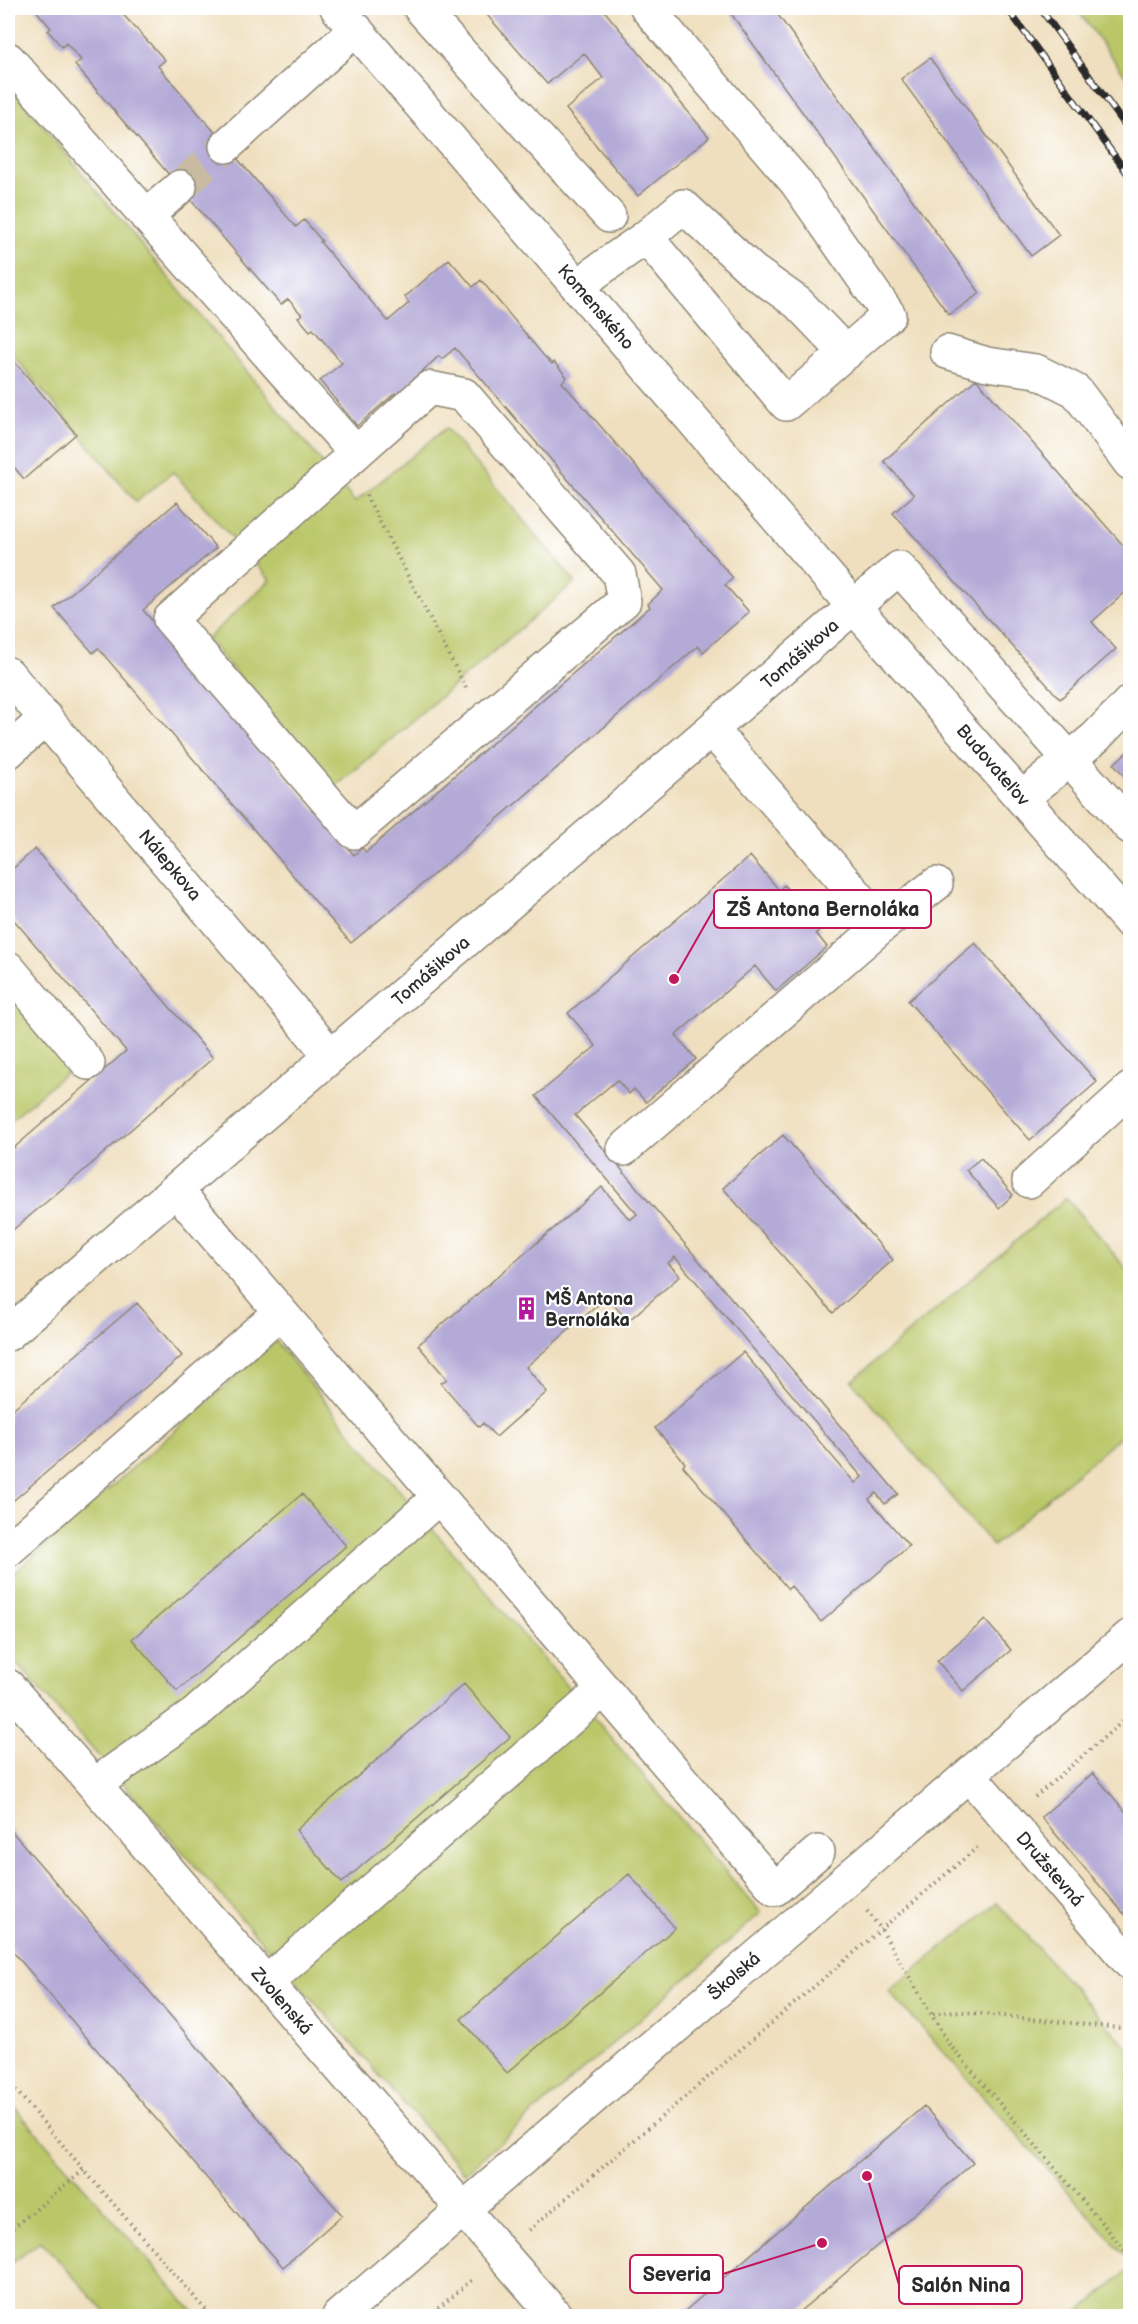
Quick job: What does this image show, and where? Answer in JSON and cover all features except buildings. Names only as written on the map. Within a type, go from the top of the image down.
[{"type":"street","points":[[420,8],[609,216]]},
{"type":"street","points":[[646,237],[786,404],[889,315],[796,182],[647,8]]},
{"type":"street","points":[[226,146],[345,14]]},
{"type":"street","name":"Komenského","points":[[345,14],[855,608]]},
{"type":"street","points":[[8,59],[352,455]]},
{"type":"street","points":[[146,216],[180,187]]},
{"type":"street","points":[[579,287],[596,272],[646,237],[682,206],[753,271],[798,303],[846,353]]},
{"type":"street","points":[[947,352],[987,364],[1036,372],[1076,391],[1131,463]]},
{"type":"street","points":[[429,388],[464,394],[619,574],[624,601],[354,832],[170,619],[352,455],[429,388]]},
{"type":"street","name":"Tomášikova","points":[[8,1334],[899,568],[1068,758]]},
{"type":"street","name":"Budovateľov","points":[[855,608],[1131,922]]},
{"type":"street","name":"Nálepkova","points":[[8,674],[331,1056]]},
{"type":"street","points":[[1022,798],[1095,738],[1131,702]]},
{"type":"street","points":[[8,752],[46,718]]},
{"type":"street","points":[[712,730],[883,925]]},
{"type":"street","points":[[1068,758],[1131,827]]},
{"type":"street","points":[[624,1149],[883,925],[936,884]]},
{"type":"street","points":[[8,968],[88,1064]]},
{"type":"street","points":[[1029,1181],[1131,1089]]},
{"type":"street","points":[[176,1190],[775,1889],[818,1852]]},
{"type":"street","points":[[8,1550],[280,1311]]},
{"type":"street","points":[[93,1785],[195,1714],[439,1497]]},
{"type":"street","name":"Školská","points":[[339,2316],[1131,1636]]},
{"type":"street","name":"Zvolenská","points":[[8,1686],[556,2316]]},
{"type":"street","points":[[266,1983],[604,1689]]},
{"type":"street","name":"Družstevná","points":[[969,1775],[1131,1963]]},
{"type":"path","points":[[352,455],[365,493],[457,672],[486,719]]},
{"type":"path","points":[[429,2316],[1131,1715]]},
{"type":"path","points":[[862,1905],[881,1929],[949,2044],[1131,2256]]},
{"type":"path","points":[[933,2014],[954,2011],[1131,2029]]},
{"type":"path","points":[[8,2081],[211,2316]]},
{"type":"path","points":[[8,2232],[84,2170]]},
{"type":"green space","points":[[1076,8],[1130,8],[1130,82]]},
{"type":"green space","points":[[8,84],[355,502],[446,428],[575,582],[334,788],[207,639],[270,580],[173,472],[136,502],[8,349]]},
{"type":"green space","points":[[8,969],[81,1060],[8,1122]]},
{"type":"green space","points":[[1066,1198],[1130,1273],[1130,1428],[993,1546],[852,1381]]},
{"type":"green space","points":[[276,1341],[359,1443],[761,1913],[465,2173],[8,1653],[8,1578]]},
{"type":"green space","points":[[997,1903],[1130,2050],[1130,2261],[889,1991]]},
{"type":"green space","points":[[8,2100],[197,2316],[109,2316],[41,2241],[8,2266]]},
{"type":"green space","points":[[1130,2269],[1130,2316],[1074,2316]]},
{"type":"tunnel","points":[[180,187],[226,146]]},
{"type":"railway","points":[[1007,8],[1130,177]]},
{"type":"railway","points":[[1040,8],[1130,132]]},
{"type":"place","name":"ZŠ Antona Bernoláka","points":[[674,979]]},
{"type":"place","name":"MŠ Antona Bernoláka","points":[[527,1309]]},
{"type":"place","name":"Salón Nina","points":[[867,2176]]},
{"type":"place","name":"Severia","points":[[822,2243]]}]
